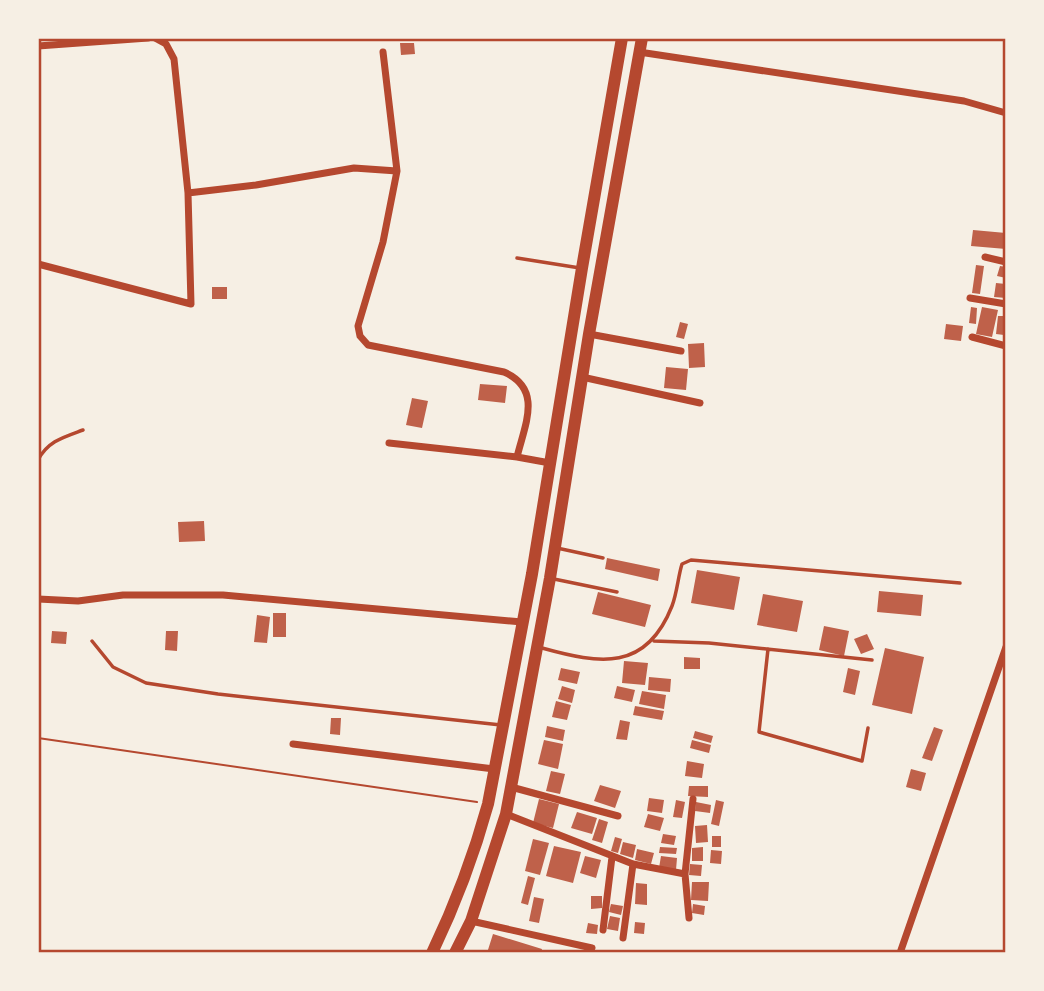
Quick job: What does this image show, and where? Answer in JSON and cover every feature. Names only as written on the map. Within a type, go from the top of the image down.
[{"type":"highway","points":[[432,953],[450,916],[479,838],[488,804],[558,419],[622,38]]},
{"type":"highway","points":[[455,953],[471,921],[506,814],[550,578],[589,334],[641,45]]},
{"type":"highway","points":[[558,419],[575,421]]},
{"type":"street","points":[[38,46],[148,38]]},
{"type":"street","points":[[38,264],[191,304],[188,193],[174,59],[166,44],[155,38]]},
{"type":"street","points":[[641,45],[964,102],[1006,113]]},
{"type":"street","points":[[383,52],[397,171],[383,242],[358,326],[360,336],[368,345],[504,372],[515,377],[525,386],[529,396],[517,457]]},
{"type":"street","points":[[188,193],[256,186],[354,169],[397,171]]},
{"type":"street","points":[[985,257],[1006,262]]},
{"type":"street","points":[[970,298],[1006,304]]},
{"type":"street","points":[[589,334],[681,351]]},
{"type":"street","points":[[971,337],[1006,346]]},
{"type":"street","points":[[582,377],[700,403]]},
{"type":"street","points":[[389,443],[550,463]]},
{"type":"street","points":[[38,598],[78,601],[123,595],[223,595],[522,622]]},
{"type":"street","points":[[900,953],[1006,647]]},
{"type":"street","points":[[293,744],[494,769]]},
{"type":"street","points":[[511,787],[618,816]]},
{"type":"street","points":[[689,918],[685,874],[692,799]]},
{"type":"street","points":[[506,814],[611,857],[685,874]]},
{"type":"street","points":[[603,930],[611,857]]},
{"type":"street","points":[[623,938],[633,864]]},
{"type":"street","points":[[471,921],[592,948]]},
{"type":"lane","points":[[517,258],[582,268]]},
{"type":"lane","points":[[38,460],[51,442],[83,430]]},
{"type":"lane","points":[[555,547],[603,558]]},
{"type":"lane","points":[[536,646],[608,660],[634,654],[654,641],[673,605],[682,564],[691,560],[960,583]]},
{"type":"lane","points":[[550,578],[617,592]]},
{"type":"lane","points":[[92,641],[113,667],[146,684],[503,725]]},
{"type":"lane","points":[[654,641],[709,643],[872,660]]},
{"type":"lane","points":[[768,649],[760,732],[862,761],[868,728]]},
{"type":"path","points":[[38,738],[488,804]]},
{"type":"building","points":[[400,43],[414,43],[415,54],[401,55]]},
{"type":"building","points":[[973,230],[1006,233],[1006,249],[971,246]]},
{"type":"building","points":[[976,265],[984,266],[980,294],[972,293]]},
{"type":"building","points":[[1000,266],[1006,267],[1006,278],[997,276]]},
{"type":"building","points":[[996,283],[1006,284],[1006,298],[994,297]]},
{"type":"building","points":[[212,287],[227,287],[227,299],[212,299]]},
{"type":"building","points":[[971,307],[977,308],[976,324],[969,323]]},
{"type":"building","points":[[982,307],[998,310],[992,337],[976,334]]},
{"type":"building","points":[[998,316],[1006,316],[1004,335],[996,334]]},
{"type":"building","points":[[680,322],[688,324],[684,339],[676,337]]},
{"type":"building","points":[[946,324],[963,326],[961,341],[944,339]]},
{"type":"building","points":[[704,343],[705,367],[689,368],[688,344]]},
{"type":"building","points":[[666,367],[688,369],[686,390],[664,388]]},
{"type":"building","points":[[480,384],[507,386],[505,403],[478,400]]},
{"type":"building","points":[[412,398],[428,401],[422,428],[406,425]]},
{"type":"building","points":[[204,521],[205,541],[179,542],[178,522]]},
{"type":"building","points":[[607,558],[660,569],[658,581],[605,569]]},
{"type":"building","points":[[697,570],[740,577],[734,610],[691,603]]},
{"type":"building","points":[[879,591],[923,595],[921,616],[877,612]]},
{"type":"building","points":[[598,592],[651,605],[645,627],[592,614]]},
{"type":"building","points":[[763,594],[803,601],[797,632],[757,625]]},
{"type":"building","points":[[273,613],[286,613],[286,637],[273,637]]},
{"type":"building","points":[[257,615],[270,617],[267,643],[254,642]]},
{"type":"building","points":[[824,626],[849,631],[844,656],[819,650]]},
{"type":"building","points":[[52,631],[67,632],[66,644],[51,643]]},
{"type":"building","points":[[166,631],[178,631],[177,651],[165,650]]},
{"type":"building","points":[[867,634],[874,649],[861,654],[854,639]]},
{"type":"building","points":[[885,648],[924,657],[912,714],[872,705]]},
{"type":"building","points":[[684,657],[700,658],[700,669],[684,669]]},
{"type":"building","points":[[624,661],[648,663],[645,685],[622,683]]},
{"type":"building","points":[[561,668],[580,672],[577,684],[558,680]]},
{"type":"building","points":[[848,668],[860,671],[855,695],[843,692]]},
{"type":"building","points":[[649,677],[671,679],[670,692],[648,690]]},
{"type":"building","points":[[562,686],[575,690],[572,703],[558,699]]},
{"type":"building","points":[[617,686],[635,690],[632,702],[614,698]]},
{"type":"building","points":[[642,691],[666,695],[664,709],[639,704]]},
{"type":"building","points":[[556,701],[571,705],[567,720],[552,717]]},
{"type":"building","points":[[635,706],[664,711],[662,720],[633,715]]},
{"type":"building","points":[[331,718],[341,718],[340,735],[330,734]]},
{"type":"building","points":[[620,720],[630,722],[627,740],[616,739]]},
{"type":"building","points":[[547,726],[565,730],[563,741],[545,737]]},
{"type":"building","points":[[934,727],[943,730],[932,761],[922,758]]},
{"type":"building","points":[[695,731],[713,736],[711,743],[693,738]]},
{"type":"building","points":[[544,740],[563,744],[558,769],[538,764]]},
{"type":"building","points":[[692,740],[711,745],[709,753],[690,748]]},
{"type":"building","points":[[687,761],[704,764],[702,778],[685,776]]},
{"type":"building","points":[[911,769],[926,773],[921,791],[906,787]]},
{"type":"building","points":[[551,771],[565,774],[560,794],[546,791]]},
{"type":"building","points":[[600,785],[621,791],[615,808],[594,801]]},
{"type":"building","points":[[689,786],[708,786],[708,797],[688,796]]},
{"type":"building","points":[[649,798],[664,800],[662,813],[647,811]]},
{"type":"building","points":[[539,799],[559,804],[553,828],[533,823]]},
{"type":"building","points":[[676,800],[685,802],[682,818],[673,817]]},
{"type":"building","points":[[716,800],[724,802],[719,826],[711,824]]},
{"type":"building","points":[[696,802],[711,805],[710,813],[695,811]]},
{"type":"building","points":[[577,812],[597,818],[592,834],[571,828]]},
{"type":"building","points":[[648,814],[664,818],[660,831],[644,827]]},
{"type":"building","points":[[599,819],[608,822],[602,843],[592,840]]},
{"type":"building","points":[[707,825],[708,842],[696,843],[695,826]]},
{"type":"building","points":[[663,834],[676,836],[674,845],[661,843]]},
{"type":"building","points":[[712,836],[721,836],[721,847],[712,847]]},
{"type":"building","points":[[615,837],[622,839],[618,853],[611,851]]},
{"type":"building","points":[[533,839],[549,843],[540,875],[525,871]]},
{"type":"building","points":[[623,842],[636,845],[633,858],[620,854]]},
{"type":"building","points":[[554,846],[581,852],[573,883],[546,876]]},
{"type":"building","points":[[660,847],[677,848],[676,854],[659,853]]},
{"type":"building","points":[[703,847],[703,861],[692,861],[692,848]]},
{"type":"building","points":[[637,849],[654,853],[651,864],[635,860]]},
{"type":"building","points":[[711,850],[722,851],[721,864],[710,863]]},
{"type":"building","points":[[585,856],[601,860],[596,878],[580,873]]},
{"type":"building","points":[[661,856],[677,858],[676,870],[659,868]]},
{"type":"building","points":[[690,864],[702,865],[701,876],[689,875]]},
{"type":"building","points":[[528,876],[535,878],[528,905],[521,903]]},
{"type":"building","points":[[692,882],[709,882],[708,901],[691,900]]},
{"type":"building","points":[[636,883],[647,884],[647,905],[635,904]]},
{"type":"building","points":[[591,896],[602,896],[602,908],[591,909]]},
{"type":"building","points":[[534,897],[544,899],[539,923],[529,921]]},
{"type":"building","points":[[611,904],[623,906],[621,915],[609,912]]},
{"type":"building","points":[[693,904],[705,906],[704,915],[692,913]]},
{"type":"building","points":[[610,916],[620,918],[618,931],[607,929]]},
{"type":"building","points":[[635,922],[645,923],[644,934],[634,933]]},
{"type":"building","points":[[588,923],[598,925],[597,934],[586,933]]},
{"type":"building","points":[[493,934],[542,949],[541,953],[487,953]]}]
